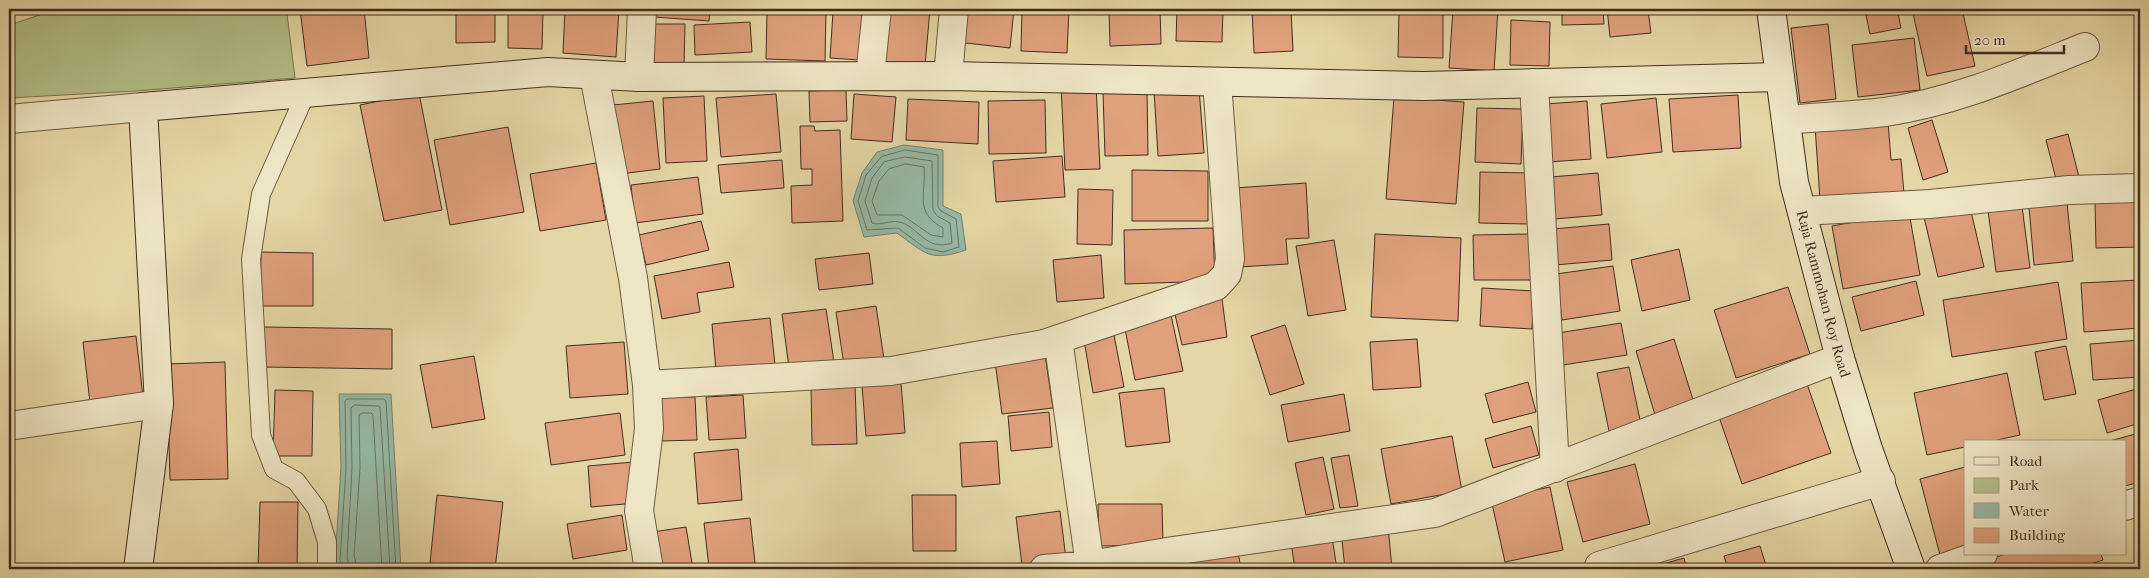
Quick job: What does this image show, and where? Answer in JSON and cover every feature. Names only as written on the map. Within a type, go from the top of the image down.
[{"type":"street","points":[[639,77],[642,9]]},
{"type":"street","points":[[870,76],[877,9]]},
{"type":"street","points":[[948,76],[954,9]]},
{"type":"street","name":"Raja Rammohan Roy Road","points":[[1771,9],[1794,182],[1840,358],[1911,569]]},
{"type":"street","points":[[1786,120],[1885,112],[1934,102],[1990,85],[2085,47]]},
{"type":"street","points":[[9,119],[548,72],[639,77],[948,76],[1423,86],[1780,77]]},
{"type":"street","points":[[594,75],[633,278],[647,385],[649,429],[639,511],[649,569]]},
{"type":"street","points":[[647,385],[891,371],[1044,344],[1216,286],[1227,274],[1230,259],[1217,82]]},
{"type":"street","points":[[1534,84],[1555,468]]},
{"type":"street","points":[[138,569],[159,404],[143,107]]},
{"type":"street","points":[[1802,211],[1930,204],[2069,190],[2140,188]]},
{"type":"street","points":[[1058,339],[1090,565]]},
{"type":"street","points":[[1044,569],[1176,560],[1435,512],[1555,468],[1840,358]]},
{"type":"street","points":[[9,426],[159,404]]},
{"type":"street","points":[[1599,566],[1880,481]]},
{"type":"street","points":[[2126,506],[2140,501]]},
{"type":"street","points":[[1940,569],[1977,556]]},
{"type":"lane","points":[[306,93],[261,194],[251,259],[261,435],[274,469],[296,481],[317,509],[327,542],[327,569]]},
{"type":"green space","points":[[58,9],[253,9],[260,12],[287,14],[295,78],[136,91],[9,98],[9,25]]},
{"type":"water","points":[[904,145],[943,150],[943,206],[961,214],[966,250],[954,254],[936,255],[922,251],[897,233],[864,237],[853,201],[862,173],[877,152]]},
{"type":"water","points":[[339,394],[391,394],[401,569],[341,569],[335,563],[341,467]]},
{"type":"building","points":[[300,9],[364,9],[369,58],[307,66]]},
{"type":"building","points":[[456,9],[495,9],[495,42],[456,43]]},
{"type":"building","points":[[508,9],[543,9],[542,49],[508,48]]},
{"type":"building","points":[[565,9],[619,9],[616,57],[563,53]]},
{"type":"building","points":[[655,9],[710,9],[709,21],[654,17]]},
{"type":"building","points":[[887,9],[930,9],[925,66],[883,63]]},
{"type":"building","points":[[961,9],[1014,9],[1010,48],[957,42]]},
{"type":"building","points":[[1022,9],[1069,9],[1067,53],[1021,51]]},
{"type":"building","points":[[1109,9],[1160,9],[1161,44],[1110,46]]},
{"type":"building","points":[[1177,9],[1223,9],[1222,42],[1176,41]]},
{"type":"building","points":[[1252,9],[1291,9],[1293,51],[1254,53]]},
{"type":"building","points":[[1399,9],[1443,9],[1443,58],[1398,57]]},
{"type":"building","points":[[1453,9],[1498,9],[1494,71],[1449,68]]},
{"type":"building","points":[[1562,9],[1603,9],[1604,24],[1562,25]]},
{"type":"building","points":[[1607,9],[1648,9],[1651,33],[1610,37]]},
{"type":"building","points":[[1897,9],[1901,28],[1870,34],[1866,15]]},
{"type":"building","points":[[1912,9],[1962,9],[1975,66],[1927,76]]},
{"type":"building","points":[[767,10],[826,12],[825,61],[766,59]]},
{"type":"building","points":[[833,12],[862,14],[859,60],[830,58]]},
{"type":"building","points":[[1511,20],[1550,22],[1549,66],[1510,65]]},
{"type":"building","points":[[750,22],[752,52],[695,55],[694,25]]},
{"type":"building","points":[[650,24],[685,24],[684,67],[649,67]]},
{"type":"building","points":[[1828,24],[1836,99],[1800,103],[1791,28]]},
{"type":"building","points":[[1914,38],[1920,90],[1858,97],[1852,45]]},
{"type":"building","points":[[1096,84],[1100,169],[1065,170],[1061,85]]},
{"type":"building","points":[[1199,88],[1204,153],[1158,156],[1154,91]]},
{"type":"building","points":[[846,90],[847,121],[810,122],[809,91]]},
{"type":"building","points":[[1147,90],[1148,155],[1105,156],[1103,92]]},
{"type":"building","points":[[419,93],[442,210],[384,221],[360,105]]},
{"type":"building","points":[[776,94],[781,152],[721,157],[716,98]]},
{"type":"building","points":[[854,94],[896,97],[892,142],[851,139]]},
{"type":"building","points":[[1738,95],[1741,148],[1673,152],[1669,99]]},
{"type":"building","points":[[704,96],[707,161],[666,163],[663,98]]},
{"type":"building","points":[[1394,97],[1464,102],[1456,204],[1386,199]]},
{"type":"building","points":[[1656,98],[1662,152],[1607,158],[1601,104]]},
{"type":"building","points":[[908,99],[979,102],[978,144],[906,140]]},
{"type":"building","points":[[1045,100],[1046,153],[989,154],[988,101]]},
{"type":"building","points":[[653,101],[660,169],[620,174],[613,105]]},
{"type":"building","points":[[1587,101],[1591,159],[1548,162],[1545,104]]},
{"type":"building","points":[[1477,108],[1523,109],[1521,164],[1475,162]]},
{"type":"building","points":[[1932,120],[1948,172],[1923,180],[1908,128]]},
{"type":"building","points":[[1888,121],[1891,160],[1901,159],[1904,194],[1820,200],[1815,126]]},
{"type":"building","points":[[800,126],[814,126],[815,131],[840,130],[843,221],[792,223],[791,186],[812,185],[812,169],[801,169]]},
{"type":"building","points":[[508,127],[524,212],[450,225],[434,140]]},
{"type":"building","points":[[2068,134],[2079,177],[2057,183],[2046,140]]},
{"type":"building","points":[[1062,156],[1065,197],[996,202],[993,161]]},
{"type":"building","points":[[782,160],[784,188],[721,193],[718,165]]},
{"type":"building","points":[[596,163],[606,220],[540,231],[530,174]]},
{"type":"building","points":[[1132,170],[1208,171],[1208,221],[1132,221]]},
{"type":"building","points":[[1480,172],[1529,173],[1528,224],[1479,223]]},
{"type":"building","points":[[1598,173],[1602,215],[1554,219],[1551,177]]},
{"type":"building","points":[[698,177],[703,214],[635,223],[631,185]]},
{"type":"building","points":[[1306,183],[1309,238],[1286,239],[1288,264],[1239,267],[1234,188]]},
{"type":"building","points":[[1078,189],[1113,190],[1112,245],[1077,244]]},
{"type":"building","points":[[2140,200],[2140,247],[2096,248],[2095,201]]},
{"type":"building","points":[[2067,203],[2073,261],[2034,265],[2029,207]]},
{"type":"building","points":[[2022,206],[2030,268],[1996,272],[1988,210]]},
{"type":"building","points":[[1970,207],[1984,267],[1938,277],[1924,217]]},
{"type":"building","points":[[1909,212],[1920,275],[1843,289],[1832,226]]},
{"type":"building","points":[[701,221],[709,250],[646,265],[639,235]]},
{"type":"building","points":[[1609,224],[1612,260],[1555,265],[1553,229]]},
{"type":"building","points":[[1213,228],[1215,281],[1125,284],[1124,230]]},
{"type":"building","points":[[1375,234],[1461,238],[1458,321],[1371,317]]},
{"type":"building","points":[[1530,234],[1531,280],[1474,280],[1473,235]]},
{"type":"building","points":[[1334,240],[1346,310],[1308,316],[1296,246]]},
{"type":"building","points":[[1679,249],[1690,300],[1642,311],[1631,260]]},
{"type":"building","points":[[261,252],[313,253],[313,306],[260,306]]},
{"type":"building","points":[[869,253],[873,284],[819,290],[815,259]]},
{"type":"building","points":[[1101,255],[1104,298],[1057,302],[1053,260]]},
{"type":"building","points":[[729,262],[734,287],[697,293],[700,312],[662,319],[654,276]]},
{"type":"building","points":[[1613,266],[1620,311],[1562,320],[1556,274]]},
{"type":"building","points":[[2140,280],[2140,328],[2084,332],[2081,283]]},
{"type":"building","points":[[1916,281],[1924,315],[1861,331],[1852,297]]},
{"type":"building","points":[[2058,282],[2067,339],[1952,357],[1943,300]]},
{"type":"building","points":[[1788,287],[1810,354],[1736,378],[1714,310]]},
{"type":"building","points":[[1482,288],[1534,291],[1532,329],[1480,326]]},
{"type":"building","points":[[1222,299],[1227,337],[1182,345],[1174,310]]},
{"type":"building","points":[[876,306],[884,359],[844,365],[836,312]]},
{"type":"building","points":[[826,309],[834,362],[789,368],[782,314]]},
{"type":"building","points":[[1171,315],[1183,371],[1135,380],[1124,324]]},
{"type":"building","points":[[770,318],[775,365],[716,371],[712,324]]},
{"type":"building","points":[[1621,323],[1627,355],[1563,365],[1558,333]]},
{"type":"building","points":[[1285,325],[1304,384],[1270,395],[1251,336]]},
{"type":"building","points":[[263,327],[392,329],[392,369],[262,367]]},
{"type":"building","points":[[1114,335],[1124,387],[1093,393],[1084,340]]},
{"type":"building","points":[[136,336],[143,397],[90,403],[83,342]]},
{"type":"building","points":[[1417,339],[1421,387],[1373,390],[1370,342]]},
{"type":"building","points":[[1674,339],[1694,403],[1655,415],[1636,351]]},
{"type":"building","points":[[2140,340],[2140,377],[2093,380],[2090,344]]},
{"type":"building","points":[[624,342],[628,394],[570,398],[566,346]]},
{"type":"building","points":[[2066,346],[2076,394],[2044,400],[2035,352]]},
{"type":"building","points":[[1045,355],[1053,408],[1002,414],[995,361]]},
{"type":"building","points":[[474,356],[485,419],[432,428],[420,365]]},
{"type":"building","points":[[225,362],[228,479],[170,480],[167,364]]},
{"type":"building","points":[[1629,367],[1641,425],[1609,431],[1597,373]]},
{"type":"building","points":[[2007,373],[2020,435],[1997,440],[1964,440],[1964,447],[1927,455],[1914,393]]},
{"type":"building","points":[[1806,381],[1831,453],[1742,484],[1717,411]]},
{"type":"building","points":[[1528,382],[1536,412],[1493,423],[1485,394]]},
{"type":"building","points":[[901,383],[905,433],[866,436],[862,385]]},
{"type":"building","points":[[855,385],[857,444],[812,445],[811,386]]},
{"type":"building","points":[[1164,388],[1170,442],[1126,447],[1119,393]]},
{"type":"building","points":[[2140,388],[2140,423],[2107,433],[2098,400]]},
{"type":"building","points":[[275,390],[313,391],[312,456],[273,456]]},
{"type":"building","points":[[1344,394],[1350,431],[1288,442],[1281,405]]},
{"type":"building","points":[[743,395],[746,438],[709,440],[706,397]]},
{"type":"building","points":[[660,397],[695,397],[697,440],[661,441]]},
{"type":"building","points":[[1049,412],[1052,447],[1011,451],[1008,416]]},
{"type":"building","points":[[620,413],[625,455],[551,465],[545,423]]},
{"type":"building","points":[[1531,426],[1539,455],[1493,468],[1485,439]]},
{"type":"building","points":[[2139,433],[2140,482],[2126,486],[2126,440],[2113,440]]},
{"type":"building","points":[[1452,436],[1462,491],[1391,504],[1381,449]]},
{"type":"building","points":[[997,441],[1000,484],[962,487],[960,443]]},
{"type":"building","points":[[738,449],[742,500],[698,504],[694,453]]},
{"type":"building","points":[[1349,455],[1358,506],[1340,508],[1331,458]]},
{"type":"building","points":[[1323,457],[1334,509],[1306,515],[1295,463]]},
{"type":"building","points":[[633,462],[636,503],[591,507],[588,466]]},
{"type":"building","points":[[1635,464],[1650,524],[1583,542],[1567,482]]},
{"type":"building","points":[[1964,467],[1964,548],[1940,555],[1920,479]]},
{"type":"building","points":[[1550,487],[1563,550],[1505,562],[1491,499]]},
{"type":"building","points":[[437,495],[503,502],[495,569],[430,563]]},
{"type":"building","points":[[912,495],[956,495],[956,551],[913,551]]},
{"type":"building","points":[[260,502],[298,502],[297,569],[258,569]]},
{"type":"building","points":[[1098,504],[1162,504],[1163,545],[1099,546]]},
{"type":"building","points":[[1060,511],[1066,559],[1022,565],[1016,517]]},
{"type":"building","points":[[622,515],[627,550],[573,559],[567,524]]},
{"type":"building","points":[[750,518],[755,563],[709,568],[704,523]]},
{"type":"building","points":[[1388,526],[1392,569],[1345,569],[1341,531]]},
{"type":"building","points":[[686,527],[693,569],[652,569],[646,533]]},
{"type":"building","points":[[1332,537],[1337,569],[1295,569],[1291,543]]},
{"type":"building","points":[[1760,546],[1767,569],[1728,569],[1724,556]]},
{"type":"building","points":[[1238,552],[1241,569],[1187,569],[1186,561]]},
{"type":"building","points":[[2000,556],[2102,556],[2103,560],[2076,569],[1960,569]]},
{"type":"building","points":[[1684,558],[1687,569],[1645,569]]},
{"type":"building","points":[[632,565],[632,569],[605,569]]}]
